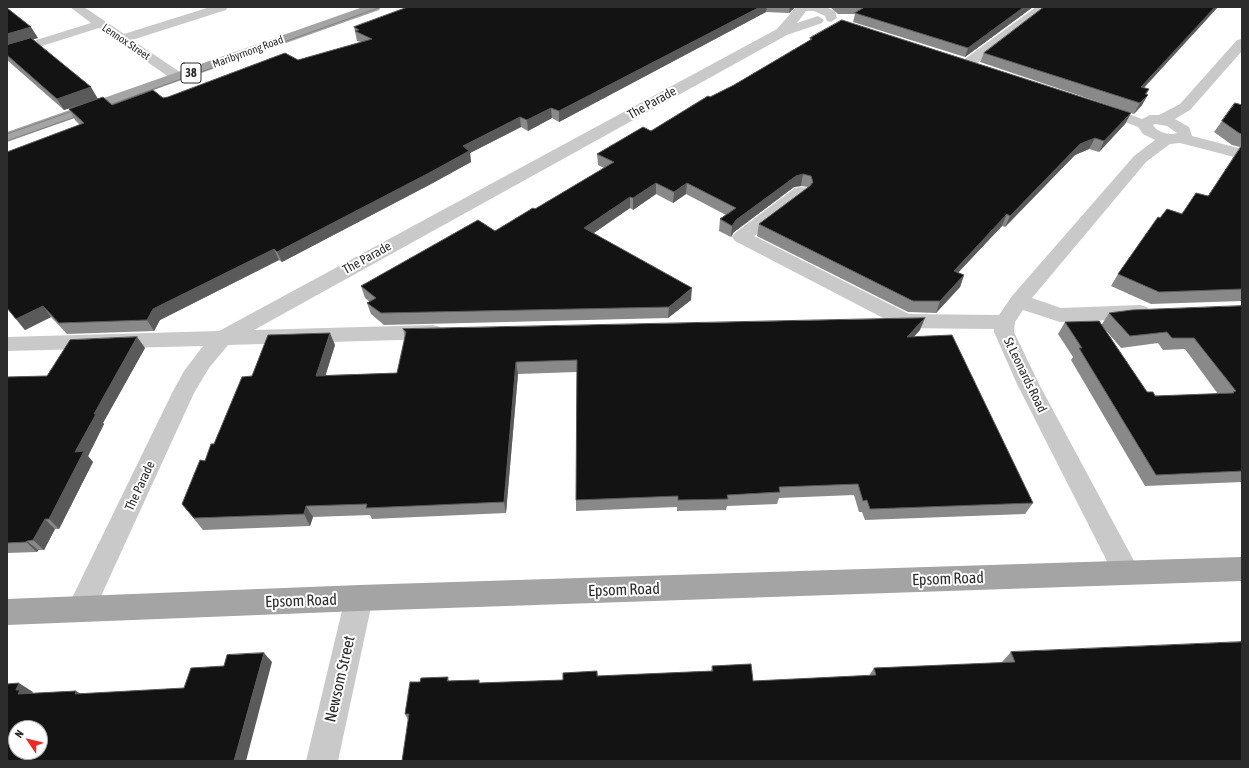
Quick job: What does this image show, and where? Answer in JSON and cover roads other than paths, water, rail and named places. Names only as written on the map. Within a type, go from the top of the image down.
[{"type":"main road","name":"Maribyrnong Road","points":[[7,137],[375,7]]},
{"type":"main road","name":"Epsom Road","points":[[7,612],[360,598],[1242,569]]},
{"type":"street","name":"Lennox Street","points":[[76,7],[178,77]]},
{"type":"street","points":[[121,39],[222,7]]},
{"type":"street","points":[[967,64],[1044,7]]},
{"type":"street","points":[[802,9],[833,18]]},
{"type":"street","name":"The Parade","points":[[782,32],[802,9]]},
{"type":"street","name":"The Parade","points":[[82,609],[197,370],[213,347],[224,337],[782,32],[833,18]]},
{"type":"street","points":[[7,53],[100,24]]},
{"type":"street","name":"St Leonards Road","points":[[1140,159],[1152,124],[1186,107],[1242,42]]},
{"type":"street","points":[[953,59],[982,69]]},
{"type":"street","points":[[1090,104],[1236,152]]},
{"type":"street","name":"St Leonards Road","points":[[1126,572],[1028,384],[1004,332],[1004,322],[1019,301],[1140,159],[1178,133],[1186,107]]},
{"type":"street","points":[[801,192],[741,237],[906,321]]},
{"type":"street","points":[[1019,301],[1060,315],[1155,312]]},
{"type":"street","points":[[866,322],[1004,322]]},
{"type":"street","points":[[7,344],[453,332]]},
{"type":"street","name":"Newsom Street","points":[[322,761],[360,598]]},
{"type":"tram line","points":[[101,108],[381,7]]},
{"type":"tram line","points":[[7,134],[81,108]]},
{"type":"tram line","points":[[7,141],[84,114]]}]
